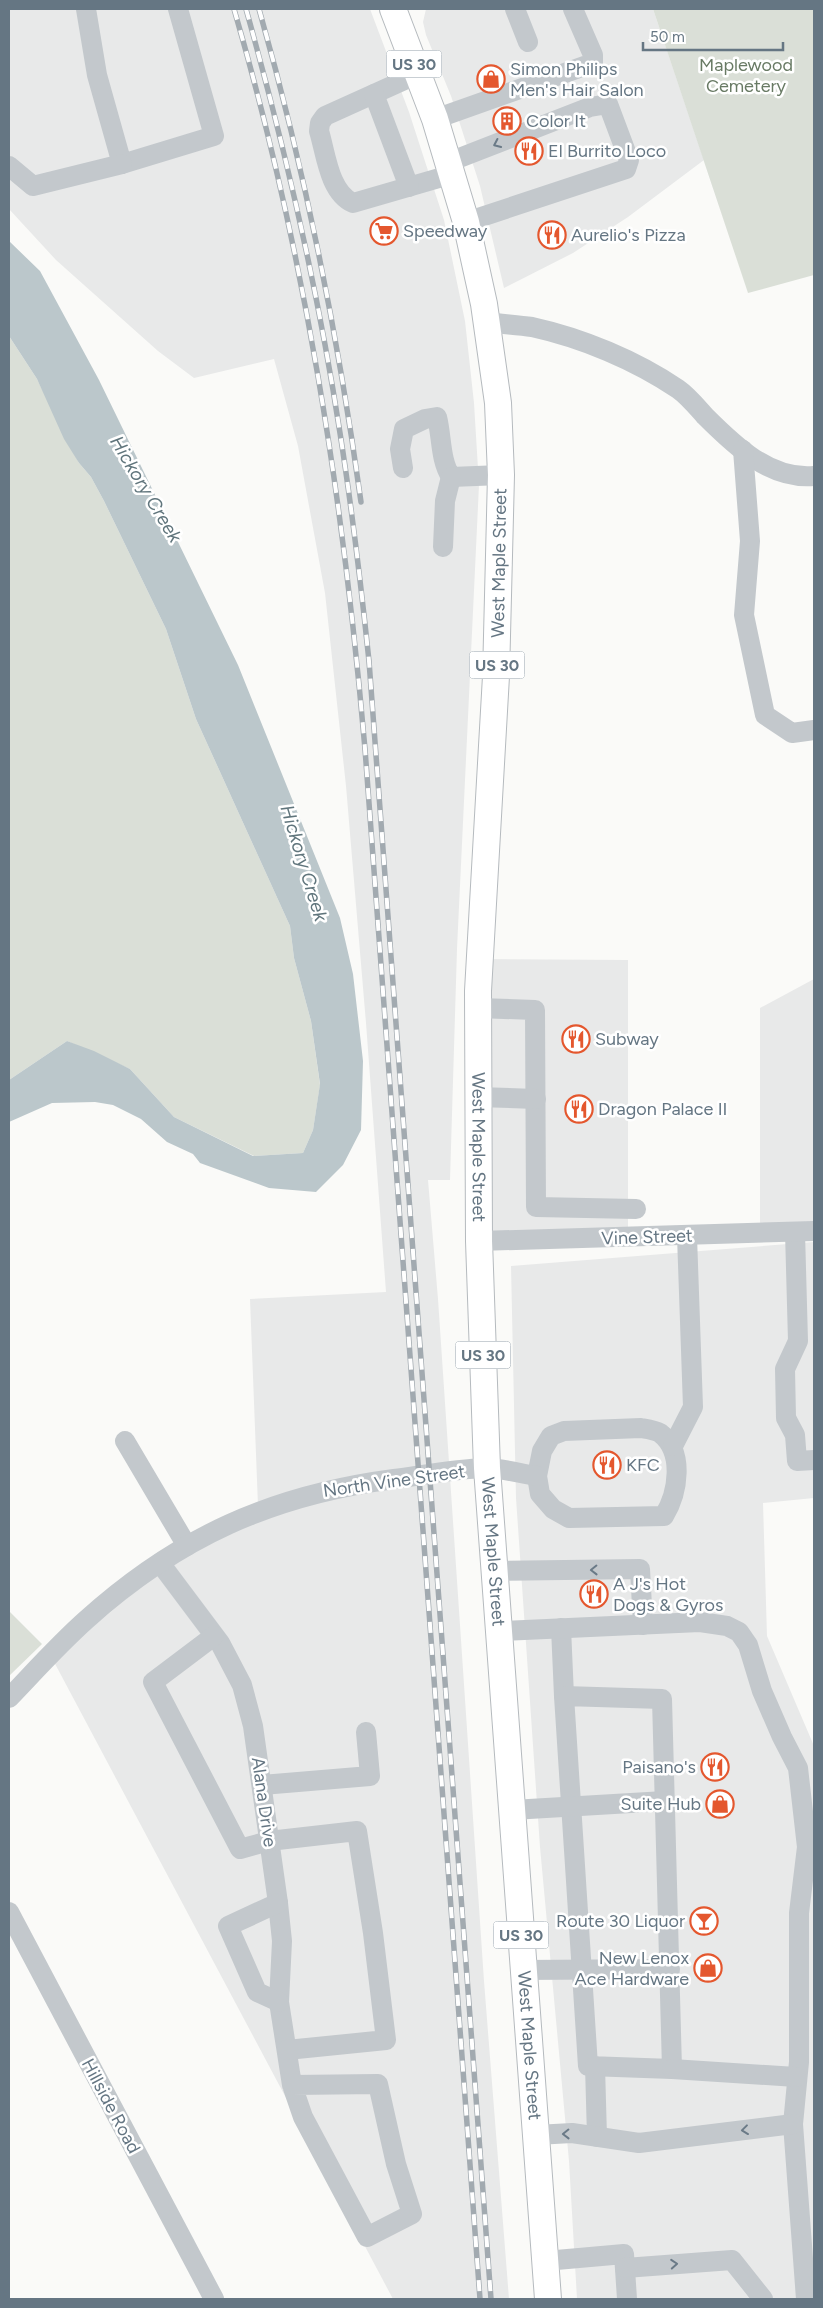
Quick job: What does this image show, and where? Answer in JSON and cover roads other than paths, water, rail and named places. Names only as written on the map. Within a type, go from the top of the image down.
[{"type":"main road","name":"West Maple Street","points":[[393,9],[435,119],[466,222],[476,262],[498,403],[501,475],[496,676],[478,1008],[479,1241],[487,1468],[548,2299]]},
{"type":"street","points":[[86,9],[97,75],[122,164]]},
{"type":"street","points":[[9,166],[33,186],[122,164],[214,136],[178,9]]},
{"type":"street","points":[[515,9],[528,42]]},
{"type":"street","points":[[435,119],[594,63],[593,55],[573,9]]},
{"type":"street","points":[[418,74],[325,116],[320,123],[319,132],[337,191],[344,200],[352,204],[409,187],[590,106],[608,104],[629,160],[626,170],[466,222]]},
{"type":"street","points":[[374,94],[409,187]]},
{"type":"street","points":[[486,322],[531,327],[577,340],[638,366],[680,390],[722,433],[763,465],[797,478],[814,476]]},
{"type":"street","points":[[403,468],[400,449],[404,429],[425,419],[437,417],[442,437],[444,466],[451,477],[445,501],[443,547]]},
{"type":"street","points":[[743,450],[750,542],[744,616],[765,715],[792,733],[814,730]]},
{"type":"street","points":[[451,477],[501,475]]},
{"type":"street","points":[[478,1008],[535,1010],[536,1208],[636,1209]]},
{"type":"street","points":[[477,1097],[536,1099]]},
{"type":"street","points":[[805,1231],[806,1321],[785,1369],[786,1418],[806,1460]]},
{"type":"street","name":"Vine Street","points":[[479,1241],[805,1231]]},
{"type":"street","points":[[673,1446],[693,1407],[687,1236]]},
{"type":"street","points":[[641,1428],[659,1432],[673,1446],[677,1466],[673,1502],[664,1516],[569,1518],[553,1509],[540,1494],[537,1476],[542,1451],[551,1436],[564,1431],[641,1428]]},
{"type":"street","points":[[125,1441],[187,1546]]},
{"type":"street","name":"North Vine Street","points":[[9,1698],[86,1620],[160,1563],[233,1521],[307,1494],[345,1485],[487,1468],[537,1476]]},
{"type":"street","name":"Alana Drive","points":[[160,1563],[214,1636],[242,1685],[254,1726],[282,1941],[279,2002],[289,2067],[303,2117],[367,2237],[412,2214],[396,2164],[378,2084],[289,2067]]},
{"type":"street","points":[[495,1571],[640,1569],[643,1625]]},
{"type":"street","points":[[500,1631],[700,1622],[727,1626],[739,1632],[748,1645],[762,1691],[798,1768],[807,1847],[799,1913],[799,2062],[796,2077],[793,2124],[806,2299]]},
{"type":"street","points":[[561,1628],[588,2066],[796,2077]]},
{"type":"street","points":[[214,1636],[153,1682],[240,1849],[269,1841],[357,1831],[373,1933],[386,2040],[289,2067]]},
{"type":"street","points":[[564,1696],[662,1699],[672,2070]]},
{"type":"street","points":[[262,1785],[370,1776],[366,1732]]},
{"type":"street","points":[[512,1810],[665,1801]]},
{"type":"street","points":[[278,1902],[228,1926],[258,1992],[279,2002]]},
{"type":"street","name":"Hillside Road","points":[[9,1912],[214,2299]]},
{"type":"street","points":[[523,1970],[670,1969]]},
{"type":"street","points":[[595,2066],[598,2137]]},
{"type":"street","points":[[536,2135],[572,2133],[640,2143],[793,2124]]},
{"type":"street","points":[[545,2261],[624,2254],[627,2299]]},
{"type":"street","points":[[625,2268],[732,2260],[763,2299]]},
{"type":"water","name":"Hickory Creek","points":[[9,241],[40,271],[99,380],[238,665],[340,918],[353,974],[363,1061],[361,1130],[343,1165],[316,1192],[269,1188],[200,1163],[193,1154],[167,1142],[141,1119],[113,1105],[95,1102],[52,1103],[9,1122],[9,1080],[67,1041],[94,1051],[130,1069],[174,1117],[253,1156],[303,1153],[313,1130],[320,1084],[311,1021],[294,958],[290,926],[196,719],[166,629],[104,501],[91,477],[79,463],[64,439],[37,379],[9,336]]},
{"type":"railway","points":[[234,9],[259,100],[301,284],[333,468],[356,655],[365,749],[480,2299]]},
{"type":"railway","points":[[246,9],[287,167],[322,326],[348,490],[369,661],[491,2299]]},
{"type":"railway","points":[[259,9],[291,131],[319,254],[342,377],[361,502]]},
{"type":"place","name":"Simon Philips Men's Hair Salon","points":[[491,79]]},
{"type":"place","name":"Color It","points":[[507,121]]},
{"type":"place","name":"El Burrito Loco","points":[[529,151]]},
{"type":"place","name":"Speedway","points":[[384,231]]},
{"type":"place","name":"Aurelio's Pizza","points":[[552,235]]},
{"type":"place","name":"Subway","points":[[576,1039]]},
{"type":"place","name":"Dragon Palace II","points":[[579,1109]]},
{"type":"place","name":"KFC","points":[[607,1465]]},
{"type":"place","name":"A J's Hot Dogs & Gyros","points":[[594,1594]]},
{"type":"place","name":"Paisano's","points":[[715,1767]]},
{"type":"place","name":"Suite Hub","points":[[720,1804]]},
{"type":"place","name":"Route 30 Liquor","points":[[704,1921]]},
{"type":"place","name":"New Lenox Ace Hardware","points":[[708,1968]]},
{"type":"park label","name":"Maplewood Cemetery","points":[[746,75]]}]
